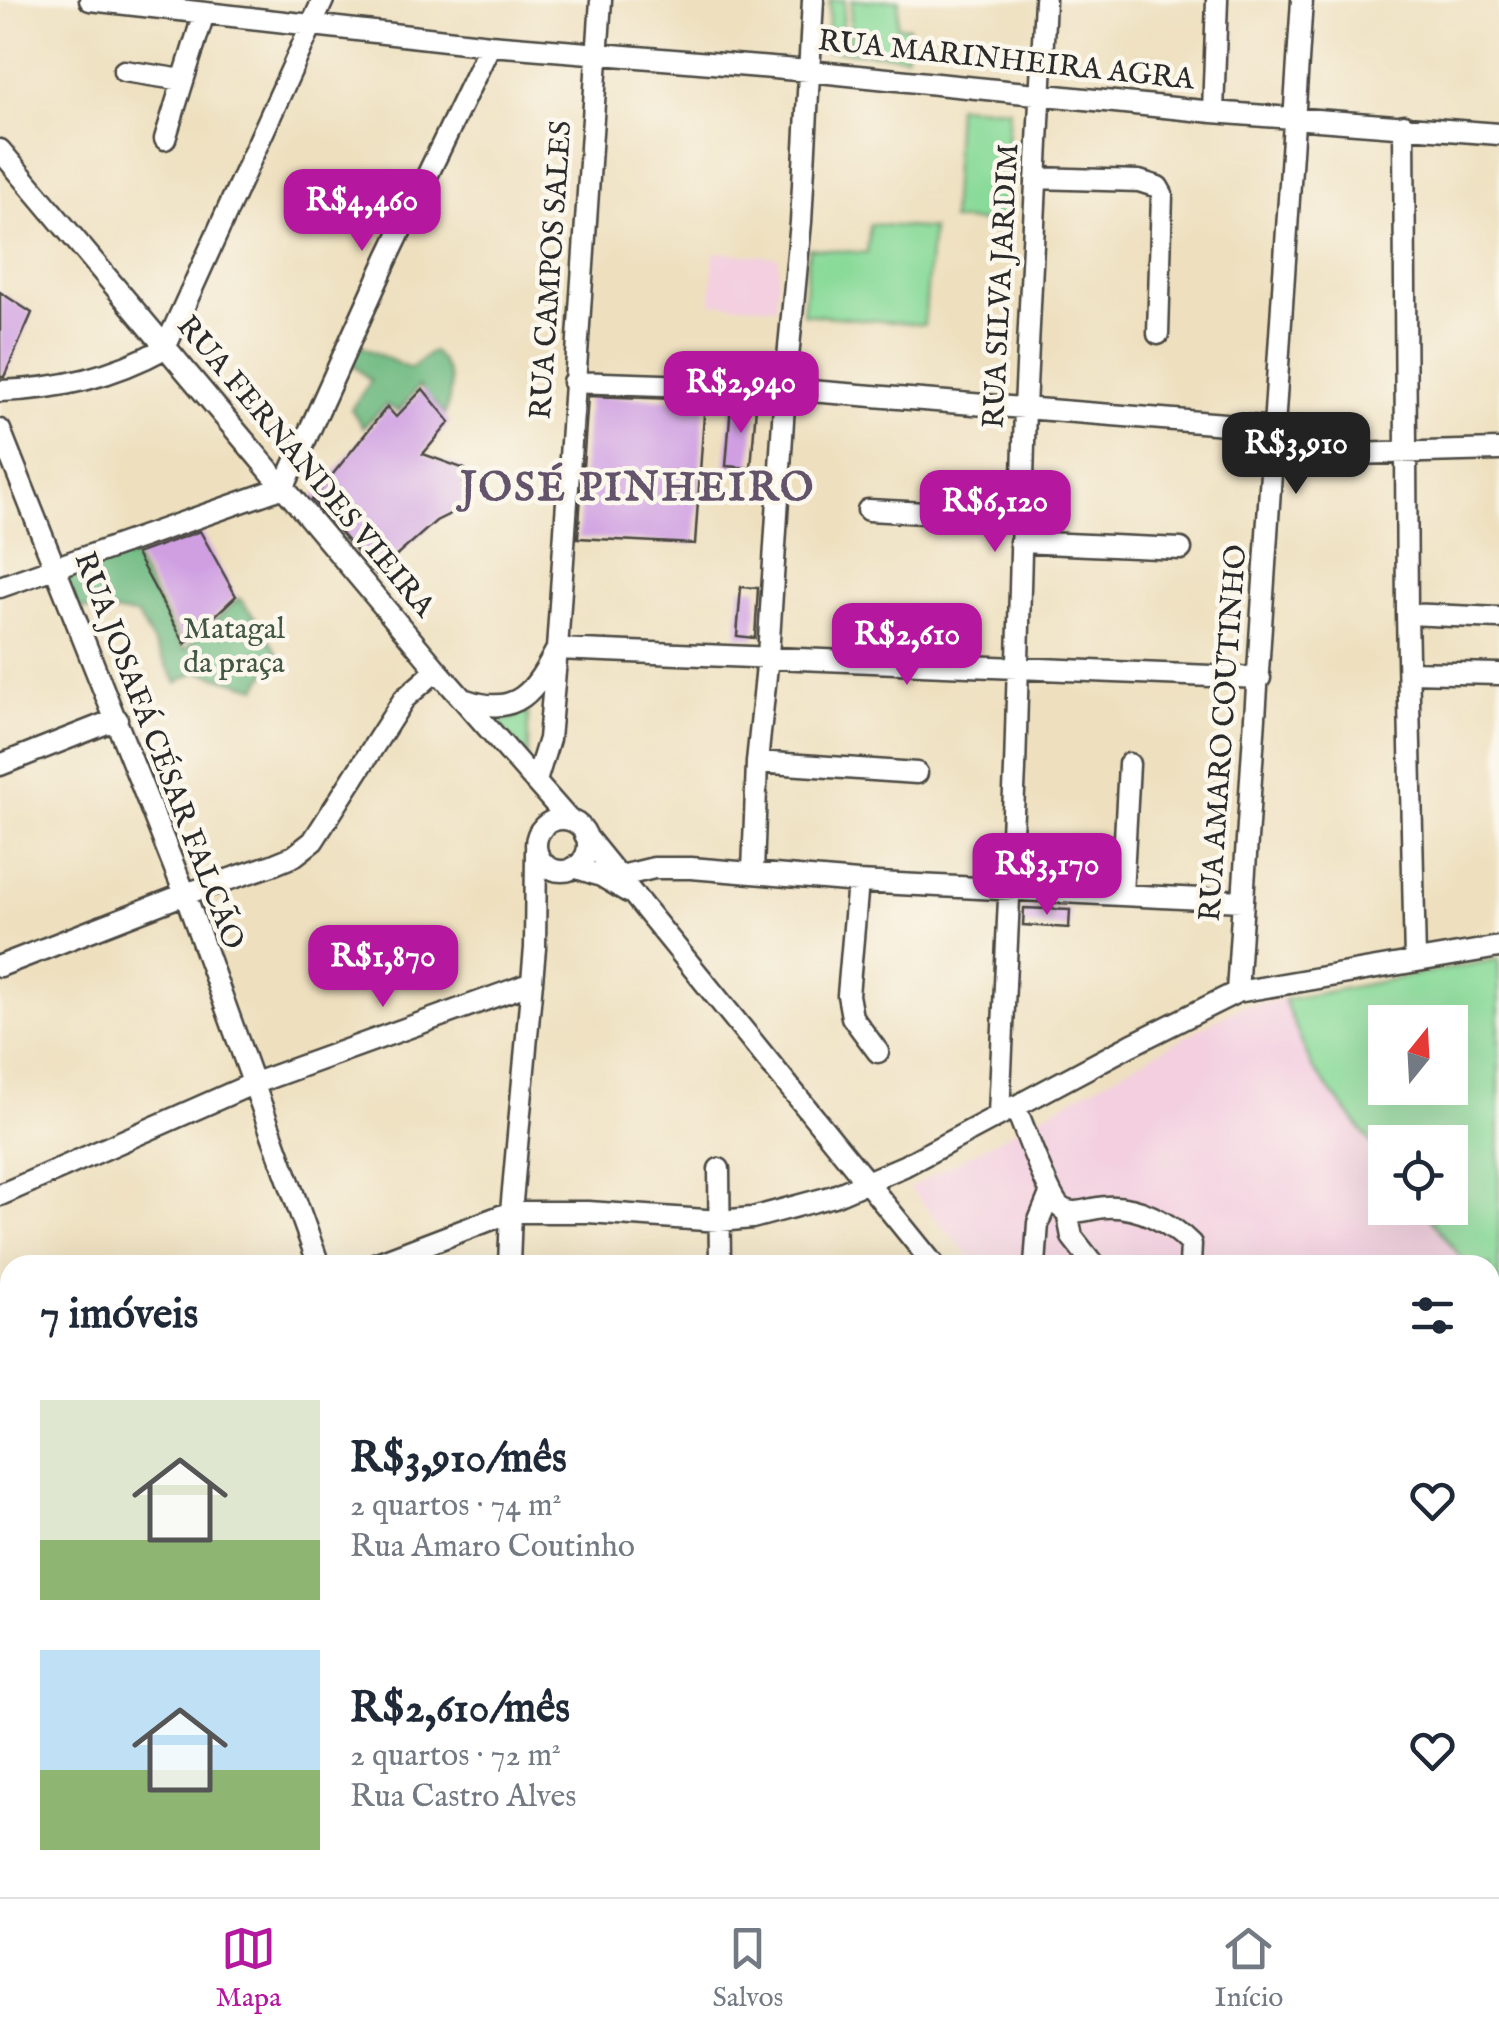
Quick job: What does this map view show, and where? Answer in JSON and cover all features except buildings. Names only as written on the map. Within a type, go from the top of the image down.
[{"type":"street","name":"RUA MARINHEIRA AGRA","points":[[90,0],[490,45],[809,70],[1213,112],[1499,134]]},
{"type":"street","points":[[0,392],[82,382],[130,366],[165,348],[322,0]]},
{"type":"street","name":"RUA CAMPOS SALES","points":[[509,1255],[535,948],[537,784],[548,739],[556,649],[601,0]]},
{"type":"street","points":[[753,872],[757,762],[768,656],[784,390],[801,222],[813,0]]},
{"type":"street","name":"RUA SILVA JARDIM","points":[[1007,1110],[1020,542],[1045,0]]},
{"type":"street","points":[[1213,112],[1217,0]]},
{"type":"street","name":"RUA AMARO COUTINHO","points":[[1237,992],[1302,0]]},
{"type":"street","points":[[165,139],[204,13]]},
{"type":"street","points":[[0,587],[284,487],[490,45]]},
{"type":"street","points":[[124,71],[183,80]]},
{"type":"street","points":[[1404,126],[1407,614],[1415,961]]},
{"type":"street","name":"RUA FERNANDES VIEIRA","points":[[0,150],[437,670],[569,820]]},
{"type":"street","points":[[1036,178],[1138,182],[1158,187],[1162,194],[1158,334]]},
{"type":"street","points":[[573,382],[784,390],[1274,428]]},
{"type":"street","name":"RUA JOSAFÁ CÉSAR FALCÃO","points":[[0,430],[185,894],[315,1255]]},
{"type":"street","points":[[1274,456],[1499,450]]},
{"type":"street","points":[[868,510],[1022,518]]},
{"type":"street","points":[[1020,542],[1180,548]]},
{"type":"street","points":[[1407,614],[1499,618]]},
{"type":"street","points":[[463,699],[492,707],[525,696],[535,687],[556,649],[1260,678]]},
{"type":"street","points":[[0,966],[294,856],[313,841],[404,699],[437,670]]},
{"type":"street","points":[[1409,672],[1499,674]]},
{"type":"street","points":[[0,765],[117,719]]},
{"type":"street","points":[[757,762],[917,773]]},
{"type":"street","points":[[1122,894],[1129,764]]},
{"type":"street","points":[[926,1255],[868,1182],[626,884],[586,835],[569,820],[545,824],[536,844],[540,858],[626,884],[666,867],[858,882],[1242,901]]},
{"type":"street","points":[[534,896],[564,868],[584,856],[586,835]]},
{"type":"street","points":[[858,882],[848,995],[852,1017],[878,1052]]},
{"type":"street","points":[[398,1255],[511,1212],[588,1212],[720,1221],[752,1218],[815,1202],[904,1166],[1237,992],[1499,947]]},
{"type":"street","points":[[0,1195],[252,1084],[532,983]]},
{"type":"street","points":[[1007,1110],[1050,1194],[1067,1211],[1072,1237],[1088,1255]]},
{"type":"street","points":[[718,1169],[720,1255]]},
{"type":"street","points":[[1036,1255],[1038,1223],[1050,1194]]},
{"type":"street","points":[[1067,1211],[1106,1207],[1152,1216],[1177,1230],[1190,1244],[1190,1255]]},
{"type":"shaded area","points":[[714,252],[779,257],[776,307],[711,303]]},
{"type":"shaded area","points":[[1284,1000],[1312,1067],[1368,1138],[1368,1225],[1435,1225],[1459,1255],[968,1255],[909,1188],[1241,1006]]},
{"type":"green space","points":[[830,0],[845,0],[842,33],[828,31]]},
{"type":"green space","points":[[852,0],[899,0],[897,26],[909,27],[906,56],[825,50],[826,40],[849,42]]},
{"type":"green space","points":[[957,106],[1009,109],[1003,223],[951,220]]},
{"type":"green space","points":[[870,224],[932,229],[924,325],[803,314],[809,248],[867,253]]},
{"type":"green space","points":[[354,343],[410,369],[433,351],[449,374],[450,396],[445,415],[419,386],[399,411],[386,405],[363,427],[351,409],[371,381],[347,360]]},
{"type":"green space","name":"Matagal da praça","points":[[127,545],[184,650],[239,598],[278,654],[257,688],[197,671],[177,683],[137,615],[75,608],[60,569]]},
{"type":"green space","points":[[528,711],[528,757],[495,720],[512,719]]},
{"type":"green space","points":[[1499,959],[1499,1255],[1459,1255],[1435,1225],[1468,1225],[1468,1125],[1368,1125],[1368,1138],[1312,1067],[1284,1000]]},
{"type":"district","name":"JOSÉ PINHEIRO","points":[[638,489]]}]
